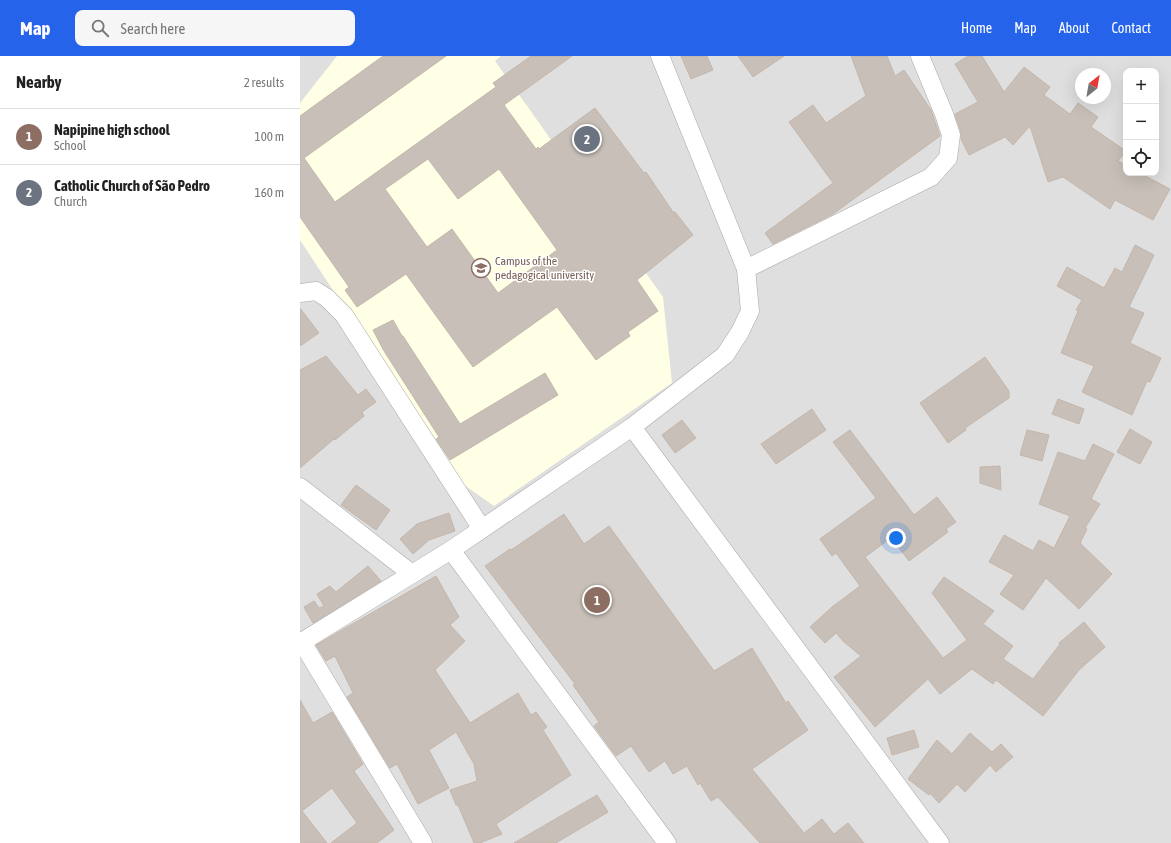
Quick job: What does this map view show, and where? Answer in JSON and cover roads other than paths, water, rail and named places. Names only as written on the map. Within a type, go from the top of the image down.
[{"type":"street","points":[[423,843],[301,643],[451,550],[632,427],[725,355],[740,332],[750,311],[746,269],[660,56]]},
{"type":"street","points":[[746,269],[931,177],[948,158],[951,135],[920,56]]},
{"type":"street","points":[[300,293],[316,291],[327,298],[344,315],[482,529]]},
{"type":"street","points":[[632,427],[940,843]]},
{"type":"street","points":[[300,488],[412,574]]},
{"type":"street","points":[[451,550],[667,843]]},
{"type":"place","name":"Catholic Church of São Pedro","points":[[587,139]]},
{"type":"place","name":"Campus of the pedagogical university","points":[[481,268]]},
{"type":"place","name":"Napipine high school","points":[[597,600]]}]
